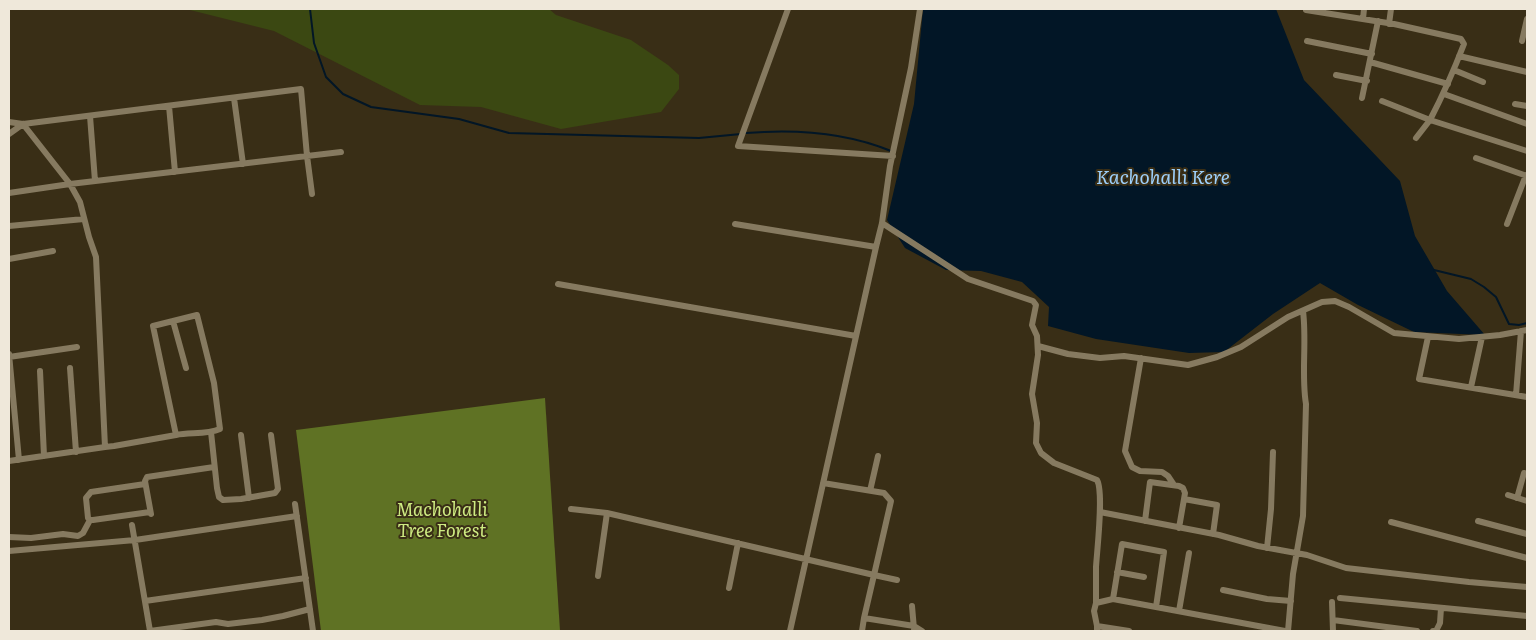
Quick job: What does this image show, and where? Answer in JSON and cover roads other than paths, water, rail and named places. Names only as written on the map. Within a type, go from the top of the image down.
[{"type":"street","points":[[788,9],[738,146],[893,156]]},
{"type":"street","points":[[790,631],[882,223],[920,9]]},
{"type":"street","points":[[1363,19],[1364,9]]},
{"type":"street","points":[[1389,24],[1391,9]]},
{"type":"street","points":[[1306,10],[1325,11],[1461,39],[1464,44],[1444,94],[1430,120],[1416,138]]},
{"type":"street","points":[[1522,41],[1527,19]]},
{"type":"street","points":[[1362,98],[1378,21]]},
{"type":"street","points":[[1307,41],[1372,54]]},
{"type":"street","points":[[1459,56],[1527,72]]},
{"type":"street","points":[[1370,62],[1448,84]]},
{"type":"street","points":[[1454,70],[1483,82]]},
{"type":"street","points":[[1336,75],[1367,80]]},
{"type":"street","points":[[9,122],[23,124],[301,89],[312,194]]},
{"type":"street","points":[[1444,94],[1527,124]]},
{"type":"street","points":[[234,98],[242,164]]},
{"type":"street","points":[[1382,101],[1430,120],[1527,151]]},
{"type":"street","points":[[1514,104],[1527,106]]},
{"type":"street","points":[[169,106],[175,172]]},
{"type":"street","points":[[90,116],[95,181]]},
{"type":"street","points":[[9,134],[23,124]]},
{"type":"street","points":[[23,124],[70,184],[80,202],[96,257],[105,447]]},
{"type":"street","points":[[9,193],[341,152]]},
{"type":"street","points":[[1476,158],[1526,175],[1507,224]]},
{"type":"street","points":[[9,226],[84,219]]},
{"type":"street","points":[[882,223],[968,279],[1034,301],[1036,305],[1032,325],[1037,336],[1038,346],[1032,394],[1036,416],[1036,443],[1041,453],[1050,460],[1097,480],[1100,484],[1096,603],[1094,611],[1097,629],[1129,631]]},
{"type":"street","points":[[735,224],[876,246]]},
{"type":"street","points":[[9,259],[53,251]]},
{"type":"street","points":[[558,284],[856,336]]},
{"type":"street","points":[[1038,346],[1068,354],[1100,358],[1124,356],[1188,365],[1241,347],[1288,317],[1322,302],[1335,301],[1394,333],[1458,339],[1524,331],[1516,395]]},
{"type":"street","points":[[1096,603],[1113,599],[1286,631],[1304,502],[1306,404],[1304,395],[1305,341],[1303,311]]},
{"type":"street","points":[[9,461],[176,435],[211,432],[220,429],[214,383],[196,315],[153,326],[176,435]]},
{"type":"street","points":[[173,321],[186,368]]},
{"type":"street","points":[[1428,337],[1419,379],[1527,397]]},
{"type":"street","points":[[1471,387],[1482,337]]},
{"type":"street","points":[[19,460],[9,355],[77,347]]},
{"type":"street","points":[[1141,358],[1125,451],[1132,467],[1140,471],[1162,472],[1168,476],[1174,485]]},
{"type":"street","points":[[70,368],[76,452]]},
{"type":"street","points":[[40,371],[44,456]]},
{"type":"street","points":[[211,432],[219,497],[223,500],[249,498],[275,493],[278,490],[271,434]]},
{"type":"street","points":[[241,435],[249,498]]},
{"type":"street","points":[[1267,548],[1271,509],[1273,452]]},
{"type":"street","points":[[870,491],[878,456]]},
{"type":"street","points":[[90,520],[151,514],[145,484],[149,476],[214,467]]},
{"type":"street","points":[[1517,498],[1524,473]]},
{"type":"street","points":[[1145,522],[1150,482],[1174,485],[1183,488],[1185,493],[1179,528]]},
{"type":"street","points":[[823,483],[884,493],[892,501],[862,631]]},
{"type":"street","points":[[9,537],[30,538],[63,534],[78,536],[83,533],[90,520],[86,498],[91,492],[145,484]]},
{"type":"street","points":[[1508,495],[1527,501]]},
{"type":"street","points":[[1184,500],[1218,502],[1213,534]]},
{"type":"street","points":[[295,504],[314,631]]},
{"type":"street","points":[[571,509],[607,513],[897,580]]},
{"type":"street","points":[[1100,512],[1213,534],[1298,554],[1346,568],[1527,587]]},
{"type":"street","points":[[598,576],[607,513]]},
{"type":"street","points":[[9,551],[135,540],[297,516]]},
{"type":"street","points":[[1478,521],[1527,534]]},
{"type":"street","points":[[1391,522],[1527,558]]},
{"type":"street","points":[[132,525],[150,631],[216,622],[228,624],[262,620],[310,608]]},
{"type":"street","points":[[729,588],[738,543]]},
{"type":"street","points":[[1113,599],[1122,544],[1164,552],[1156,607]]},
{"type":"street","points":[[1179,612],[1189,553]]},
{"type":"street","points":[[1117,572],[1144,577]]},
{"type":"street","points":[[145,602],[306,578]]},
{"type":"street","points":[[1223,590],[1267,599],[1291,601]]},
{"type":"street","points":[[1340,598],[1527,616]]},
{"type":"street","points":[[1332,602],[1332,631]]},
{"type":"street","points":[[912,606],[914,629]]},
{"type":"street","points":[[1433,631],[1436,631],[1440,623],[1441,608]]},
{"type":"street","points":[[864,618],[922,631]]},
{"type":"street","points":[[1332,620],[1417,631]]},
{"type":"water","name":"Kachohalli Kere","points":[[923,9],[1276,9],[1304,80],[1400,181],[1415,236],[1447,291],[1485,335],[1414,332],[1358,305],[1320,283],[1273,314],[1224,352],[1189,353],[1096,339],[1048,326],[1049,307],[1022,282],[981,271],[946,270],[905,248],[887,220],[914,104]]},
{"type":"waterway","points":[[310,9],[314,43],[326,77],[343,94],[371,107],[459,119],[509,133],[699,138],[741,134]]},
{"type":"waterway","points":[[746,133],[782,131],[819,133],[856,140],[891,151]]},
{"type":"waterway","points":[[1434,270],[1471,279],[1496,297],[1509,324],[1519,325],[1527,323]]},
{"type":"park label","name":"Machohalli Tree Forest","points":[[442,521]]}]
